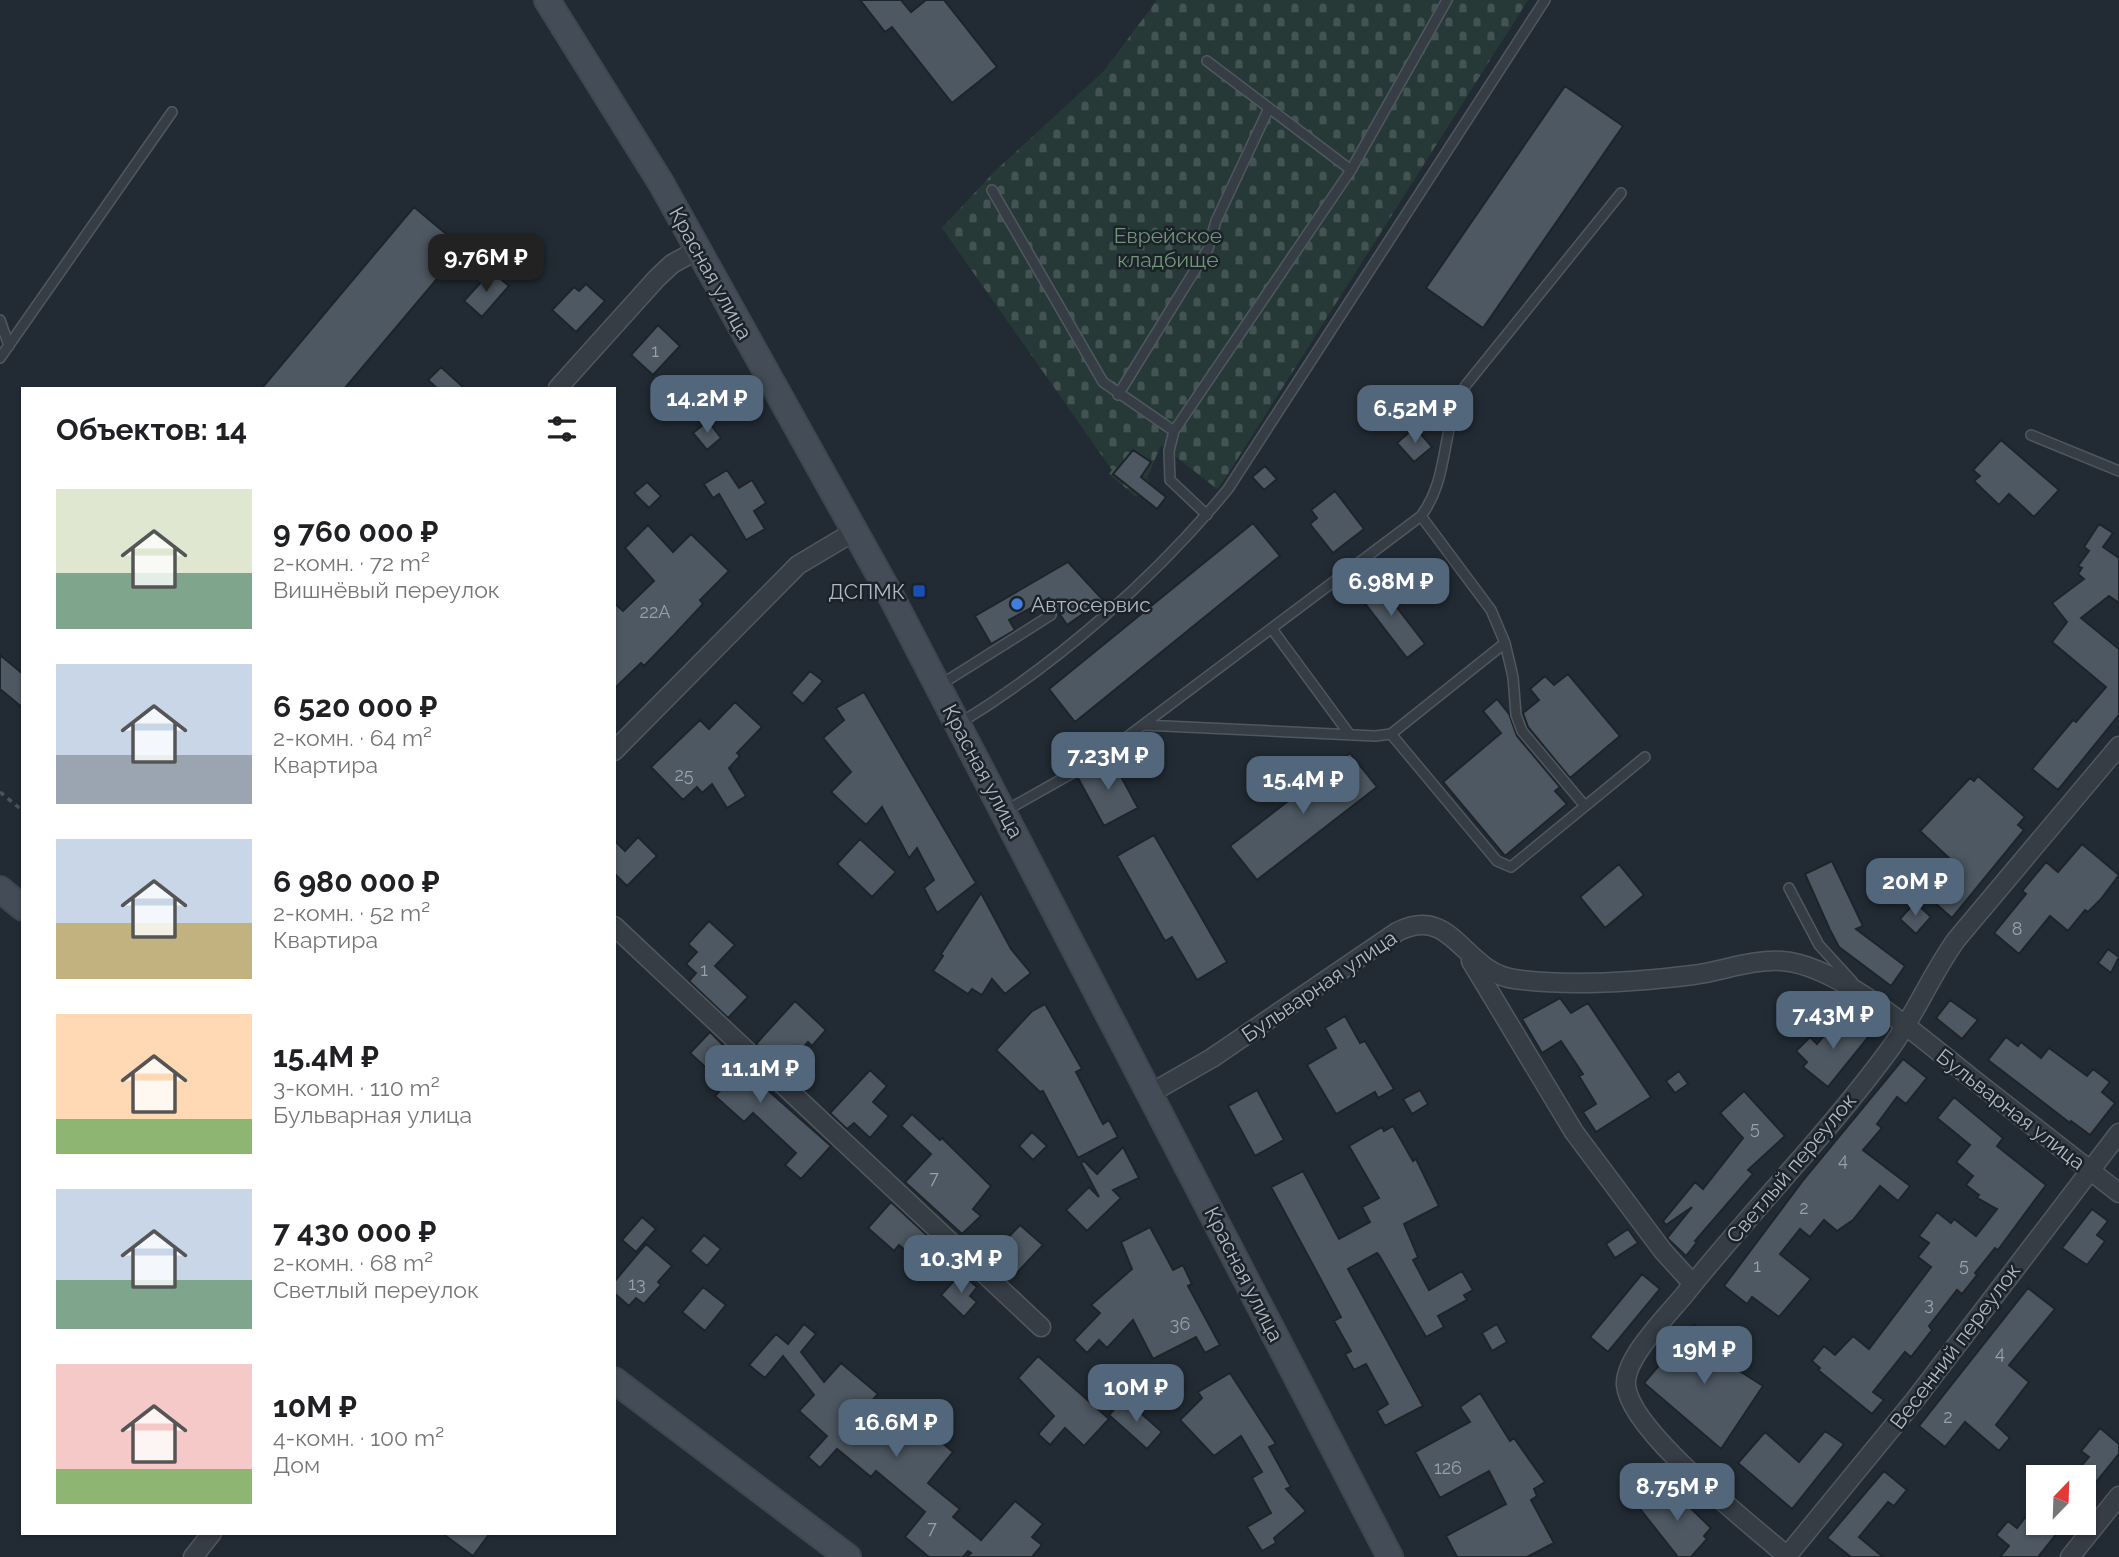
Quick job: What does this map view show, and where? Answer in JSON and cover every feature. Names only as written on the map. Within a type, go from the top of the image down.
[{"type":"street","name":"Красная улица","points":[[547,0],[699,249],[855,531],[1005,811],[1390,1557]]},
{"type":"street","points":[[559,387],[657,278],[672,264],[699,249]]},
{"type":"street","points":[[616,749],[786,575],[810,556],[855,531]]},
{"type":"street","name":"Светлый переулок","points":[[1787,1556],[1668,1451],[1641,1420],[1626,1384],[1630,1364],[1693,1284],[1871,1073],[1905,1026],[1939,963],[1956,940],[2119,746]]},
{"type":"street","points":[[0,889],[21,906]]},
{"type":"street","name":"Бульварная улица","points":[[1151,1093],[1212,1058],[1408,926],[1421,923],[1442,929],[1465,952],[1497,974],[1526,980],[1659,978],[1782,961],[1807,967],[1874,1002],[2119,1193]]},
{"type":"street","points":[[616,928],[1041,1326]]},
{"type":"street","points":[[1465,952],[1574,1132],[1663,1251],[1693,1284]]},
{"type":"street","name":"Весенний переулок","points":[[1787,1556],[1914,1401],[2119,1133]]},
{"type":"street","points":[[616,1382],[848,1557]]},
{"type":"street","points":[[2070,1557],[2119,1496]]},
{"type":"street","points":[[193,1557],[210,1535]]},
{"type":"lane","points":[[1206,515],[1170,480],[1169,451],[1174,430],[1351,170],[1447,0]]},
{"type":"lane","points":[[958,724],[1042,666],[1159,565],[1206,515],[1245,464],[1545,0]]},
{"type":"lane","points":[[1207,61],[1351,170]]},
{"type":"lane","points":[[1118,395],[1208,249],[1216,221],[1269,108]]},
{"type":"lane","points":[[0,358],[172,112]]},
{"type":"lane","points":[[992,190],[1103,382],[1118,395],[1174,430]]},
{"type":"lane","points":[[1005,811],[1099,758],[1421,516],[1439,485],[1449,420],[1466,385],[1621,193]]},
{"type":"lane","points":[[0,320],[9,346]]},
{"type":"lane","points":[[2031,435],[2119,471]]},
{"type":"lane","points":[[1421,516],[1491,610],[1513,677],[1516,715],[1522,731],[1585,806]]},
{"type":"lane","points":[[938,686],[1051,615]]},
{"type":"lane","points":[[1272,629],[1350,735]]},
{"type":"lane","points":[[1143,725],[1350,735],[1391,734],[1504,643]]},
{"type":"lane","points":[[1391,734],[1503,866],[1517,863],[1645,757]]},
{"type":"lane","points":[[1789,888],[1826,956],[1874,1002]]},
{"type":"path","points":[[0,792],[21,809]]},
{"type":"green space","name":"Еврейское кладбище","points":[[1157,0],[1528,0],[1217,489],[1161,445],[1147,478],[1149,481],[1136,497],[1109,474],[1112,470],[942,228],[995,171],[1104,71]]},
{"type":"building","points":[[860,0],[901,0],[911,12],[926,0],[944,0],[997,67],[952,103],[892,27],[885,32]]},
{"type":"building","points":[[1565,86],[1623,126],[1483,328],[1426,288]]},
{"type":"building","points":[[414,207],[463,248],[346,387],[263,387]]},
{"type":"building","points":[[491,271],[509,286],[482,317],[464,301]]},
{"type":"building","points":[[586,284],[605,301],[576,332],[552,310],[574,287],[579,291]]},
{"type":"building","points":[[658,325],[680,346],[653,375],[631,355]]},
{"type":"building","points":[[441,367],[463,387],[436,387],[428,380]]},
{"type":"building","points":[[708,421],[721,438],[707,450],[693,433]]},
{"type":"building","points":[[1415,427],[1432,447],[1414,462],[1397,443]]},
{"type":"building","points":[[2001,440],[2059,490],[2034,517],[2009,494],[1999,505],[1974,481],[1980,476],[1973,470]]},
{"type":"building","points":[[1133,450],[1151,462],[1141,477],[1166,497],[1157,509],[1113,474]]},
{"type":"building","points":[[1265,466],[1277,479],[1264,490],[1252,477]]},
{"type":"building","points":[[727,470],[739,488],[752,480],[766,503],[754,511],[765,529],[746,540],[719,494],[713,498],[704,484]]},
{"type":"building","points":[[647,482],[661,496],[649,508],[634,493]]},
{"type":"building","points":[[1335,491],[1364,529],[1333,553],[1310,524],[1317,518],[1311,510]]},
{"type":"building","points":[[1253,523],[1280,556],[1075,722],[1049,689]]},
{"type":"building","points":[[2099,524],[2113,533],[2103,547],[2119,558],[2119,603],[2109,596],[2081,618],[2119,649],[2119,715],[2058,790],[2032,769],[2073,720],[2076,722],[2106,687],[2052,642],[2067,622],[2052,603],[2084,579],[2078,574],[2082,568],[2078,566],[2089,551],[2084,547]]},
{"type":"building","points":[[648,525],[673,552],[691,534],[729,571],[700,600],[703,604],[644,666],[641,663],[616,687],[616,605],[623,611],[654,581],[625,548]]},
{"type":"building","name":"Автосервис","points":[[1068,562],[1103,600],[1067,625],[1049,598],[1009,620],[1015,630],[991,644],[975,616]]},
{"type":"building","points":[[1375,579],[1425,644],[1407,658],[1357,593]]},
{"type":"building","points":[[0,655],[21,672],[21,706],[0,689]]},
{"type":"building","points":[[810,671],[823,681],[803,704],[791,693]]},
{"type":"building","points":[[1568,674],[1620,736],[1570,778],[1528,727],[1523,713],[1539,700],[1530,689],[1545,676],[1554,685]]},
{"type":"building","points":[[864,692],[976,883],[937,913],[924,888],[934,880],[917,848],[909,858],[882,807],[866,825],[831,792],[851,772],[823,738],[844,720],[836,708]]},
{"type":"building","points":[[1497,699],[1509,714],[1517,736],[1560,787],[1555,791],[1567,804],[1505,856],[1443,782],[1501,733],[1483,711]]},
{"type":"building","points":[[735,702],[762,727],[737,753],[740,756],[729,768],[746,796],[727,808],[712,784],[702,793],[697,787],[683,800],[651,767],[700,720],[709,729]]},
{"type":"building","points":[[1350,753],[1377,787],[1257,880],[1230,846]]},
{"type":"building","points":[[1111,758],[1138,808],[1104,826],[1078,778]]},
{"type":"building","points":[[1978,776],[2025,817],[2018,825],[2024,830],[1952,918],[1935,903],[1962,870],[1920,831],[1970,778],[1974,781]]},
{"type":"building","points":[[1154,835],[1227,962],[1197,980],[1172,937],[1165,941],[1117,856]]},
{"type":"building","points":[[638,837],[657,856],[627,886],[616,875],[616,842],[625,851]]},
{"type":"building","points":[[860,839],[896,872],[872,897],[837,864]]},
{"type":"building","points":[[2082,844],[2119,875],[2101,899],[2088,912],[2085,910],[2068,931],[2050,916],[2019,954],[1994,933],[2026,894],[2022,891],[2046,862],[2058,872]]},
{"type":"building","points":[[1832,861],[1863,926],[1856,929],[1905,966],[1891,986],[1839,947],[1830,930],[1805,874]]},
{"type":"building","points":[[1619,864],[1644,895],[1605,928],[1580,897]]},
{"type":"building","points":[[981,893],[1011,949],[1031,973],[1005,994],[992,979],[982,995],[972,989],[968,994],[933,971]]},
{"type":"building","points":[[1915,902],[1931,917],[1916,934],[1900,919]]},
{"type":"building","points":[[709,921],[735,945],[715,966],[748,997],[728,1018],[689,981],[696,973],[686,964],[697,952],[688,944]]},
{"type":"building","points":[[2108,949],[2119,957],[2111,973],[2098,963]]},
{"type":"building","points":[[1560,998],[1571,1013],[1588,1003],[1651,1097],[1596,1132],[1583,1112],[1596,1104],[1579,1076],[1583,1074],[1561,1041],[1542,1053],[1522,1019]]},
{"type":"building","points":[[1950,1000],[1978,1020],[1962,1039],[1936,1018]]},
{"type":"building","points":[[795,1001],[826,1030],[812,1046],[808,1042],[802,1049],[799,1046],[786,1061],[779,1054],[773,1060],[756,1044]]},
{"type":"building","points":[[1045,1004],[1082,1069],[1076,1072],[1103,1124],[1109,1120],[1118,1137],[1078,1158],[1043,1091],[1040,1092],[996,1050],[1032,1011]]},
{"type":"building","points":[[1345,1016],[1360,1043],[1365,1041],[1394,1089],[1378,1098],[1375,1092],[1336,1114],[1307,1065],[1336,1048],[1325,1028]]},
{"type":"building","points":[[1847,1016],[1870,1035],[1828,1087],[1803,1067],[1807,1062],[1796,1051],[1810,1037],[1817,1044],[1833,1025],[1837,1028]]},
{"type":"building","points":[[710,1032],[771,1093],[831,1146],[801,1179],[785,1165],[796,1153],[753,1113],[744,1122],[715,1096],[725,1085],[690,1053]]},
{"type":"building","points":[[2006,1037],[2018,1046],[2021,1042],[2041,1058],[2049,1048],[2087,1076],[2093,1069],[2110,1082],[2102,1092],[2115,1103],[2090,1135],[2071,1121],[2070,1123],[1988,1060]]},
{"type":"building","points":[[1903,1059],[1927,1078],[1906,1104],[1897,1097],[1877,1124],[1882,1128],[1863,1150],[1910,1186],[1898,1201],[1880,1186],[1853,1220],[1837,1231],[1824,1220],[1810,1237],[1800,1229],[1780,1254],[1811,1279],[1779,1317],[1752,1297],[1747,1304],[1724,1286],[1804,1179]]},
{"type":"building","points":[[870,1070],[887,1086],[873,1102],[889,1116],[870,1138],[854,1123],[847,1129],[830,1113]]},
{"type":"building","points":[[1679,1071],[1688,1084],[1675,1093],[1666,1081]]},
{"type":"building","points":[[1257,1090],[1284,1140],[1255,1156],[1228,1106]]},
{"type":"building","points":[[1420,1090],[1428,1104],[1412,1114],[1403,1099]]},
{"type":"building","points":[[1744,1091],[1785,1136],[1748,1170],[1753,1174],[1695,1241],[1697,1242],[1686,1256],[1667,1238],[1692,1207],[1666,1225],[1663,1221],[1695,1182],[1703,1189],[1743,1138],[1720,1113]]},
{"type":"building","points":[[1954,1097],[2003,1138],[1997,1146],[2046,1185],[1998,1250],[1995,1248],[1975,1273],[1977,1275],[1962,1294],[1957,1290],[1929,1326],[1932,1330],[1911,1357],[1905,1352],[1873,1392],[1884,1400],[1872,1414],[1818,1370],[1820,1368],[1812,1361],[1824,1346],[1835,1355],[1853,1336],[1869,1349],[1931,1267],[1918,1257],[1929,1243],[1919,1236],[1937,1212],[1951,1223],[1954,1219],[1976,1236],[1997,1209],[1977,1198],[1979,1195],[1966,1185],[1973,1176],[1956,1162],[1970,1145],[1937,1118]]},
{"type":"building","points":[[912,1114],[940,1140],[942,1138],[991,1186],[973,1209],[981,1216],[962,1234],[905,1182],[931,1154],[901,1126]]},
{"type":"building","points":[[1393,1126],[1413,1161],[1416,1159],[1439,1206],[1404,1224],[1418,1257],[1413,1260],[1429,1290],[1462,1271],[1473,1290],[1464,1295],[1467,1300],[1438,1316],[1444,1327],[1426,1337],[1377,1253],[1348,1269],[1423,1406],[1385,1426],[1377,1411],[1388,1404],[1366,1364],[1354,1370],[1345,1354],[1351,1351],[1334,1321],[1341,1317],[1271,1187],[1303,1171],[1339,1239],[1370,1222],[1362,1207],[1379,1198],[1349,1146],[1382,1127],[1384,1131]]},
{"type":"building","points":[[1032,1132],[1047,1146],[1033,1160],[1019,1146]]},
{"type":"building","points":[[1123,1147],[1139,1178],[1113,1190],[1121,1198],[1087,1231],[1066,1210],[1089,1187],[1099,1197],[1081,1163],[1084,1161],[1097,1174]]},
{"type":"building","points":[[891,1202],[932,1240],[921,1253],[917,1249],[911,1256],[899,1245],[894,1251],[868,1228]]},
{"type":"building","points":[[2092,1209],[2108,1221],[2097,1235],[2105,1241],[2087,1265],[2062,1248]]},
{"type":"building","points":[[642,1217],[656,1229],[636,1252],[622,1240]]},
{"type":"building","points":[[1020,1225],[1043,1245],[1013,1277],[991,1256]]},
{"type":"building","points":[[1150,1227],[1173,1270],[1183,1265],[1192,1284],[1188,1286],[1220,1345],[1205,1353],[1196,1337],[1153,1359],[1133,1320],[1107,1348],[1099,1340],[1087,1353],[1074,1340],[1100,1313],[1091,1305],[1132,1269],[1121,1242]]},
{"type":"building","points":[[1628,1229],[1638,1243],[1615,1258],[1606,1244]]},
{"type":"building","points":[[704,1235],[721,1249],[707,1266],[690,1251]]},
{"type":"building","points":[[646,1244],[672,1266],[658,1282],[661,1285],[644,1304],[636,1298],[629,1306],[616,1295],[616,1280]]},
{"type":"building","points":[[961,1273],[977,1287],[970,1296],[977,1302],[964,1317],[941,1295]]},
{"type":"building","points":[[1642,1274],[1660,1289],[1608,1352],[1590,1337]]},
{"type":"building","points":[[703,1287],[726,1305],[705,1331],[682,1312]]},
{"type":"building","points":[[2028,1288],[2055,1309],[2009,1365],[2029,1382],[1996,1425],[2010,1438],[1999,1451],[1965,1422],[1945,1447],[1919,1426]]},
{"type":"building","points":[[804,1324],[816,1334],[801,1352],[824,1382],[841,1363],[878,1394],[856,1419],[880,1440],[882,1437],[892,1445],[914,1419],[953,1452],[928,1483],[960,1509],[953,1517],[981,1540],[1015,1501],[1043,1524],[1032,1537],[1042,1545],[1032,1557],[967,1557],[971,1553],[968,1551],[963,1557],[929,1557],[905,1537],[925,1512],[876,1471],[871,1477],[837,1449],[820,1468],[808,1457],[827,1436],[799,1411],[814,1395],[783,1356],[765,1378],[749,1365],[776,1334],[788,1344]]},
{"type":"building","points":[[1497,1324],[1507,1342],[1492,1351],[1482,1333]]},
{"type":"building","points":[[1694,1324],[1730,1353],[1724,1361],[1763,1386],[1721,1449],[1644,1383]]},
{"type":"building","points":[[1038,1356],[1109,1419],[1084,1446],[1065,1428],[1050,1445],[1038,1434],[1054,1416],[1018,1378]]},
{"type":"building","points":[[1230,1373],[1276,1444],[1269,1447],[1291,1487],[1286,1489],[1306,1511],[1274,1538],[1276,1543],[1262,1551],[1247,1527],[1271,1513],[1252,1478],[1262,1472],[1241,1436],[1214,1456],[1180,1420],[1202,1398],[1198,1392]]},
{"type":"building","points":[[1480,1393],[1510,1441],[1514,1438],[1545,1482],[1534,1489],[1537,1496],[1531,1500],[1554,1543],[1527,1557],[1457,1557],[1446,1536],[1506,1504],[1489,1471],[1440,1498],[1415,1452],[1470,1422],[1460,1407]]},
{"type":"building","points":[[1124,1398],[1162,1432],[1147,1449],[1109,1415]]},
{"type":"building","points":[[2100,1428],[2119,1444],[2119,1454],[2096,1482],[2096,1465],[2082,1465],[2089,1457],[2081,1451]]},
{"type":"building","points":[[1825,1431],[1844,1444],[1792,1509],[1738,1463],[1765,1432],[1799,1462]]},
{"type":"building","points":[[1884,1471],[1907,1490],[1894,1506],[1888,1502],[1859,1537],[1883,1557],[1851,1557],[1827,1538]]},
{"type":"building","points":[[1669,1487],[1711,1528],[1704,1536],[1707,1539],[1691,1557],[1678,1557],[1640,1509]]},
{"type":"building","points":[[2026,1517],[2026,1535],[2056,1535],[2038,1557],[2000,1557],[2009,1546],[1996,1535],[2008,1521],[2017,1528]]},
{"type":"building","points":[[445,1535],[489,1535],[473,1556]]},
{"type":"place","name":"ДСПМК","points":[[919,591]]},
{"type":"place","name":"Автосервис","points":[[1017,604]]}]
